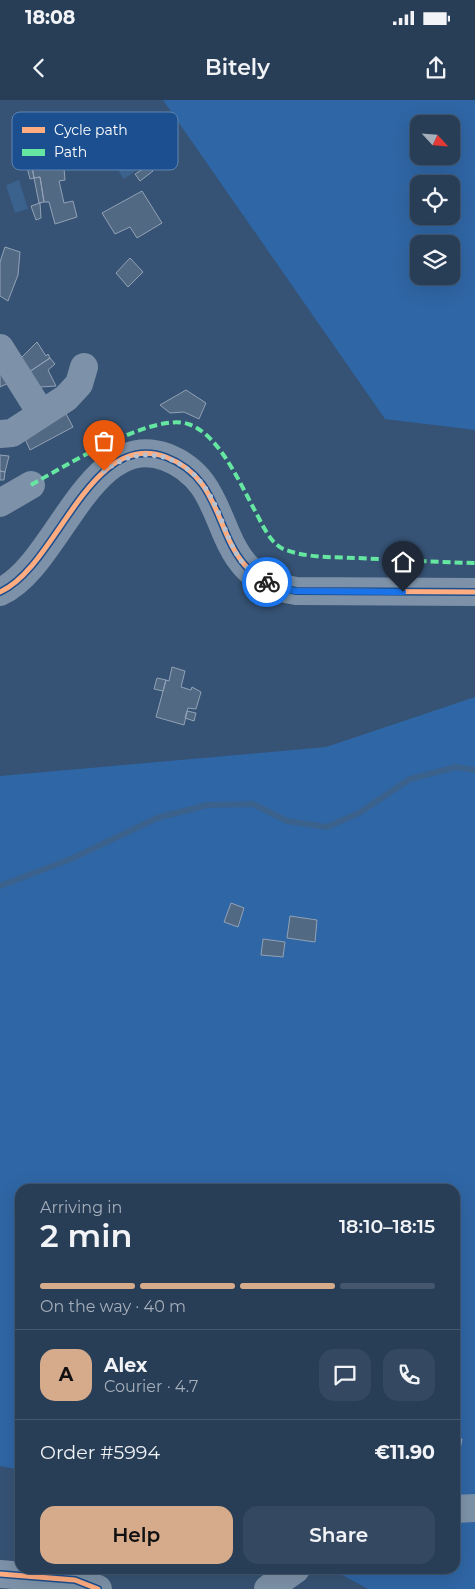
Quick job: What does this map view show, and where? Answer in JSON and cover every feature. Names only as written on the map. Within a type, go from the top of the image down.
[{"type":"street","points":[[0,348],[41,413]]},
{"type":"street","points":[[0,434],[12,433],[66,398],[80,384],[84,367]]},
{"type":"street","points":[[0,592],[14,584],[29,570],[84,492],[104,471],[121,460],[148,454],[165,457],[181,464],[196,477],[216,506],[240,560],[252,573],[270,584],[296,591],[475,592]]},
{"type":"street","points":[[0,503],[31,485]]},
{"type":"street","points":[[460,1509],[475,1508]]},
{"type":"street","points":[[0,1574],[75,1580],[98,1589]]},
{"type":"street","points":[[268,1589],[289,1574]]},
{"type":"shaded area","points":[[163,100],[475,100],[475,430],[385,419],[178,122],[178,112],[171,112]]},
{"type":"shaded area","points":[[118,170],[137,170],[124,179]]},
{"type":"shaded area","points":[[19,180],[28,209],[15,213],[6,185]]},
{"type":"shaded area","points":[[475,697],[475,1589],[368,1589],[340,1574],[460,1574],[460,1184],[15,1184],[15,1469],[0,1466],[0,776],[326,747]]},
{"type":"building","points":[[28,170],[33,170],[34,178],[30,179]]},
{"type":"building","points":[[33,170],[64,170],[65,180],[59,181],[64,203],[73,201],[77,217],[55,224],[49,202],[44,202],[40,177],[34,178]]},
{"type":"building","points":[[142,170],[153,171],[140,181],[135,174]]},
{"type":"building","points":[[40,177],[44,202],[39,203],[34,178]]},
{"type":"building","points":[[142,191],[162,223],[137,238],[130,227],[115,234],[102,213]]},
{"type":"building","points":[[40,203],[41,218],[36,220],[31,206]]},
{"type":"building","points":[[5,247],[20,252],[18,275],[8,301],[0,296],[0,262]]},
{"type":"building","points":[[130,258],[143,272],[128,287],[116,273]]},
{"type":"building","points":[[37,342],[46,356],[48,354],[50,358],[26,374],[18,361]]},
{"type":"building","points":[[50,358],[55,364],[48,370],[56,386],[41,387],[26,374]]},
{"type":"building","points":[[0,364],[15,380],[0,387]]},
{"type":"building","points":[[186,390],[206,403],[199,419],[184,412],[170,413],[160,405]]},
{"type":"building","points":[[64,410],[73,427],[30,450],[22,432]]},
{"type":"building","points":[[0,455],[9,456],[5,472],[0,471]]},
{"type":"building","points":[[0,471],[5,472],[4,480],[0,480]]},
{"type":"building","points":[[172,667],[185,671],[181,687],[191,690],[192,687],[201,692],[196,709],[188,708],[184,725],[156,717],[166,680],[169,681]]},
{"type":"building","points":[[157,678],[166,680],[163,691],[154,689]]},
{"type":"building","points":[[187,711],[196,713],[194,721],[185,718]]},
{"type":"building","points":[[231,903],[244,908],[238,927],[224,922]]},
{"type":"building","points":[[290,916],[317,920],[315,942],[287,938]]},
{"type":"building","points":[[263,939],[285,942],[283,957],[261,955]]},
{"type":"waterway","points":[[0,886],[71,859],[157,818],[207,805],[253,804],[287,821],[327,827],[359,813],[410,779],[456,767],[475,770]]},
{"type":"marked path","points":[[31,485],[108,443],[131,433],[173,422],[188,424],[199,429],[218,448],[235,473],[267,533],[275,543],[286,550],[321,557],[475,563]]},
{"type":"cycle path","points":[[0,592],[21,578],[40,556],[76,504],[95,481],[116,463],[139,454],[166,457],[189,470],[205,488],[234,549],[247,568],[267,582],[296,591],[475,592]]},
{"type":"cycle path","points":[[0,1574],[75,1580],[98,1589]]},
{"type":"way so far","points":[[104,471],[121,460],[140,454],[165,457],[181,464],[196,477],[208,492],[240,560],[258,578],[267,582]]},
{"type":"route","points":[[267,582],[283,589],[296,591],[403,592]]}]
